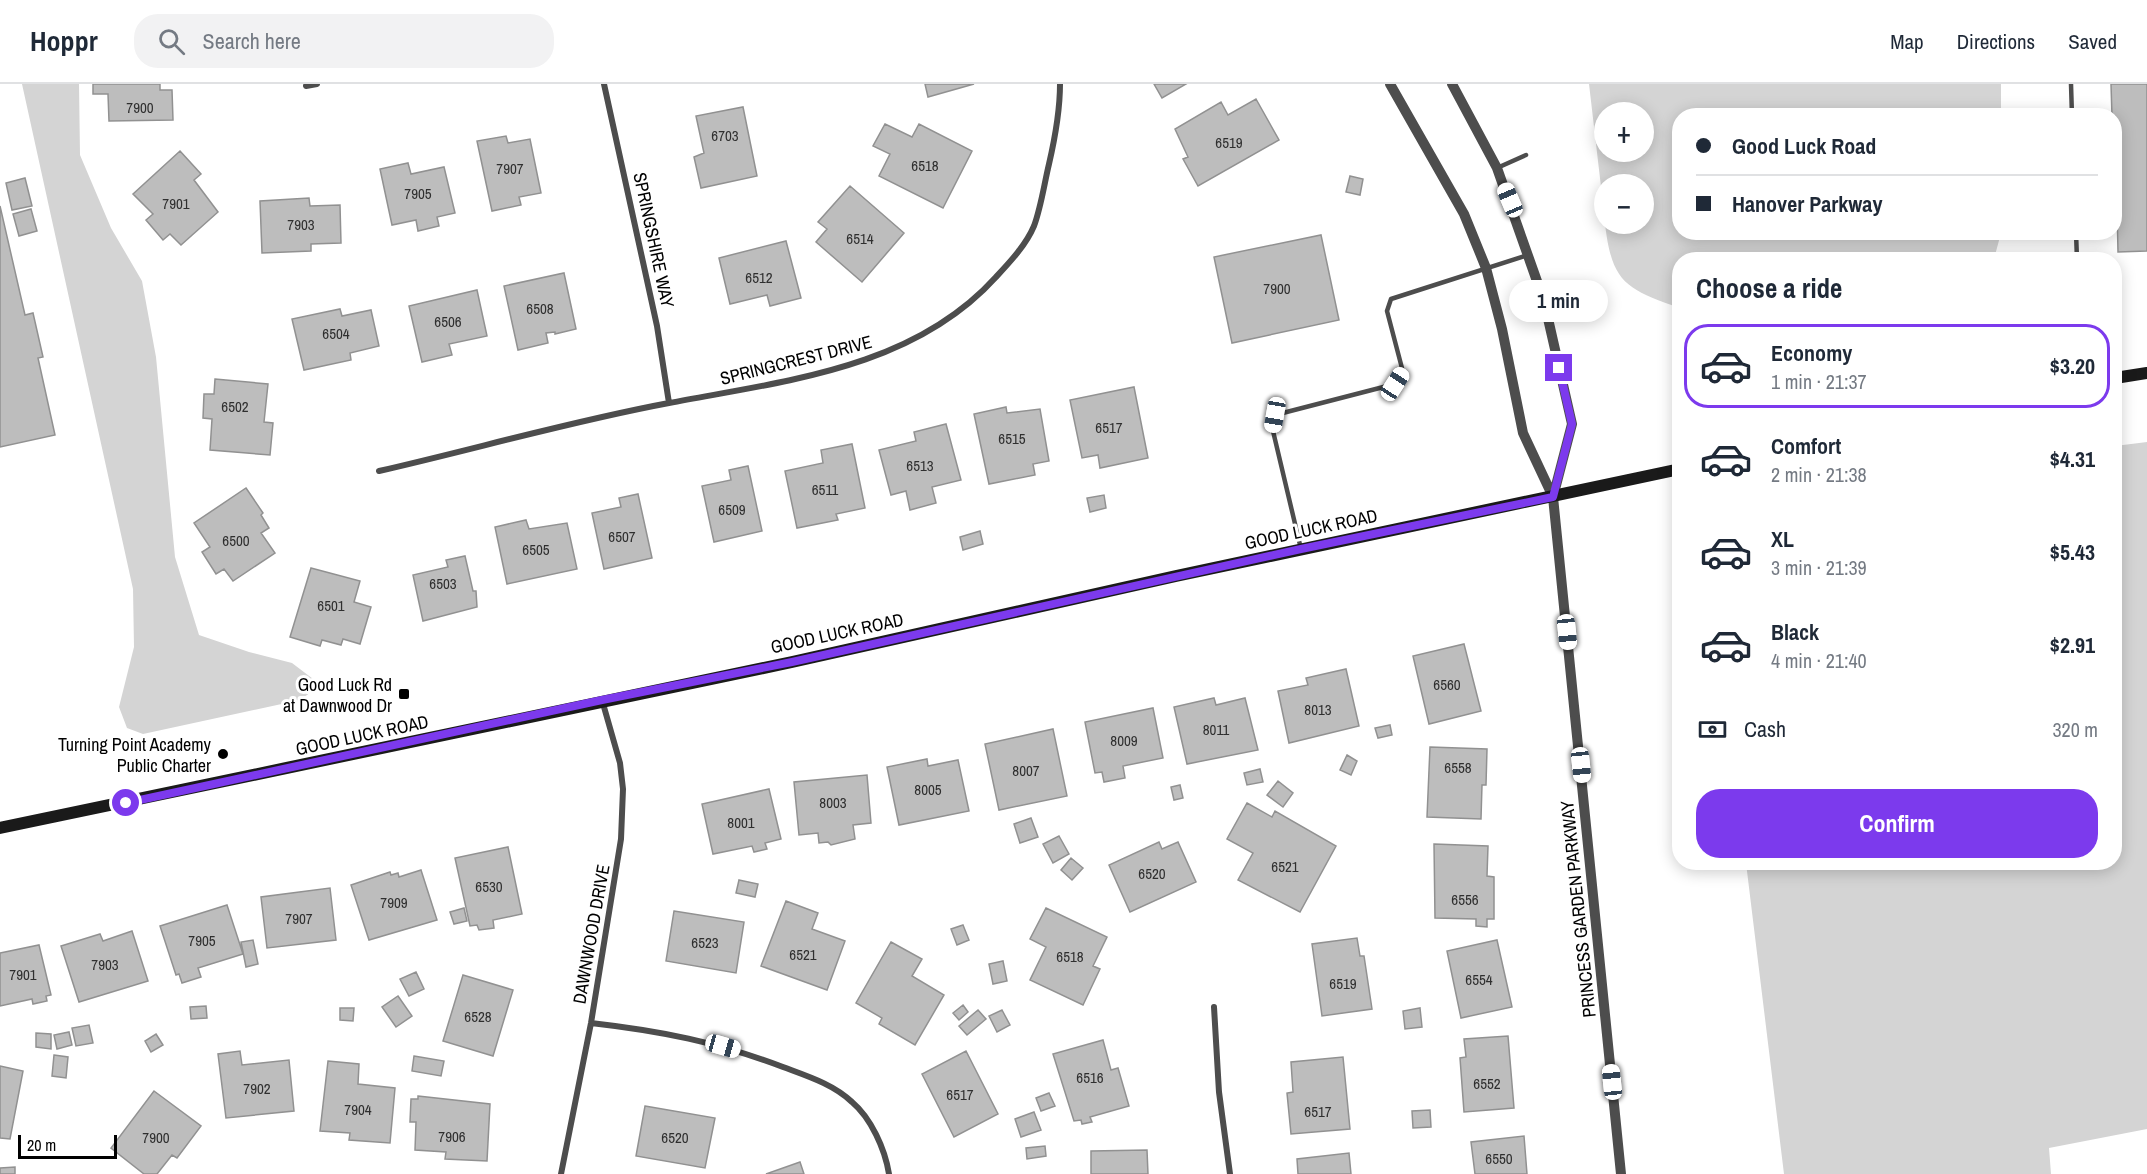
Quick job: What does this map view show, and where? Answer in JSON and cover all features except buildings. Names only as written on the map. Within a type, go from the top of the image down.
[{"type":"main road","points":[[2122,377],[2147,374]]},
{"type":"main road","name":"GOOD LUCK ROAD","points":[[0,828],[200,788],[602,700],[792,662],[1301,549],[1672,471]]},
{"type":"street","points":[[306,86],[317,84]]},
{"type":"street","name":"SPRINGSHIRE WAY","points":[[604,84],[657,326],[669,403]]},
{"type":"street","name":"SPRINGCREST DRIVE","points":[[379,471],[669,403],[806,376],[890,351],[961,309],[986,288],[1007,264],[1034,226],[1052,150],[1060,84]]},
{"type":"street","points":[[1390,84],[1464,214],[1486,268],[1502,329],[1523,434],[1553,497]]},
{"type":"street","points":[[1452,84],[1497,168],[1544,301],[1572,424],[1553,497]]},
{"type":"street","name":"PRINCESS GARDEN PARKWAY","points":[[1553,497],[1621,1174]]},
{"type":"street","name":"DAWNWOOD DRIVE","points":[[561,1174],[591,1023],[615,884],[623,812],[620,763],[602,700]]},
{"type":"street","points":[[1214,1007],[1219,1092],[1230,1174]]},
{"type":"street","points":[[591,1023],[688,1036],[740,1051],[831,1087],[852,1101],[865,1115],[887,1159],[889,1174]]},
{"type":"lane","points":[[2071,84],[2072,108]]},
{"type":"lane","points":[[1497,168],[1526,155]]},
{"type":"lane","points":[[1301,549],[1273,431],[1275,415],[1395,384],[1403,372],[1387,311],[1391,299],[1529,255]]},
{"type":"shaded area","points":[[22,84],[79,84],[80,155],[111,228],[142,281],[156,357],[175,557],[199,635],[249,652],[292,663],[321,685],[300,700],[143,734],[127,728],[119,707],[134,647],[133,589]]},
{"type":"shaded area","points":[[1589,84],[2001,84],[2001,108],[1672,108],[1672,240],[1999,240],[1996,252],[1672,252],[1672,305],[1634,289],[1625,281],[1612,259],[1606,234],[1654,234],[1654,174],[1600,174],[1598,162],[1654,162],[1654,102],[1594,102],[1594,127]]},
{"type":"shaded area","points":[[2147,442],[2147,1129],[2049,1148],[2051,1174],[1784,1174],[1747,870],[2122,870],[2122,445]]},
{"type":"place","name":"Good Luck Rd at Dawnwood Dr","points":[[404,694]]},
{"type":"place","name":"Turning Point Academy Public Charter","points":[[223,754]]},
{"type":"route","points":[[126,803],[602,700],[792,662],[1301,549],[1553,497],[1572,424],[1559,368]]}]
